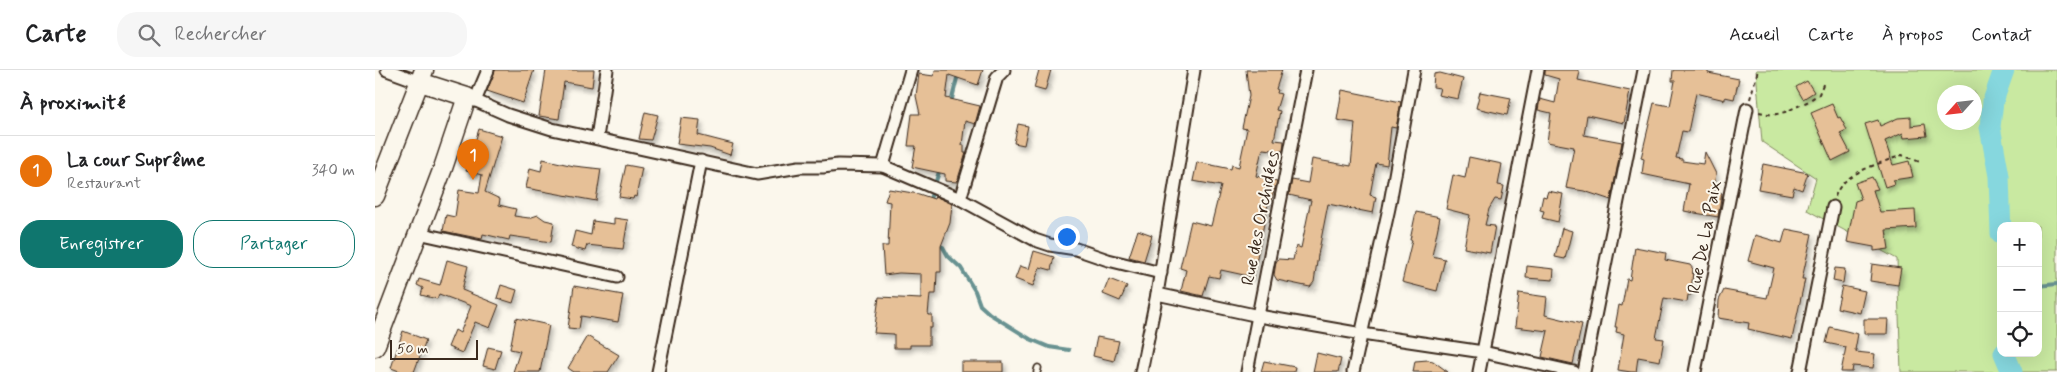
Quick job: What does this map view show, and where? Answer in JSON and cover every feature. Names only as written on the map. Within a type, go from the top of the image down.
[{"type":"main road","points":[[375,196],[422,76],[471,99],[375,347]]},
{"type":"street","points":[[387,70],[422,76]]},
{"type":"street","points":[[488,70],[471,99],[538,124],[757,174],[799,167],[838,165],[883,166],[960,199],[1019,232],[1050,245],[1161,272]]},
{"type":"street","points":[[597,138],[607,70]]},
{"type":"street","points":[[883,166],[911,70]]},
{"type":"street","points":[[960,199],[997,77],[1004,70]]},
{"type":"street","points":[[1141,372],[1161,272],[1195,70]]},
{"type":"street","name":"Rue des Orchidées","points":[[1247,372],[1306,70]]},
{"type":"street","points":[[1353,372],[1389,208],[1414,70]]},
{"type":"street","points":[[1479,372],[1538,70]]},
{"type":"street","points":[[1583,372],[1644,70]]},
{"type":"street","name":"Rue De La Paix","points":[[1695,372],[1747,109]]},
{"type":"street","points":[[658,372],[701,161]]},
{"type":"street","points":[[1800,372],[1833,207]]},
{"type":"street","points":[[418,234],[617,277]]},
{"type":"street","points":[[1157,294],[1259,316],[1483,352],[1574,372]]},
{"type":"path","points":[[1758,70],[1747,109],[1773,115],[1807,102],[1819,94],[1824,82]]},
{"type":"path","points":[[1833,207],[1836,194],[1843,182],[1855,175],[1902,155],[1920,162]]},
{"type":"green space","points":[[1756,70],[2057,70],[2057,372],[1901,372],[1897,259],[1807,210],[1816,178],[1762,142]]},
{"type":"building","points":[[495,70],[534,70],[523,103],[487,91]]},
{"type":"building","points":[[546,70],[594,70],[592,87],[564,82],[559,119],[539,116]]},
{"type":"building","points":[[935,70],[983,70],[978,85],[949,75],[946,98],[980,106],[975,124],[965,121],[962,145],[964,145],[964,153],[966,153],[957,182],[945,181],[945,174],[912,167],[916,146],[908,146],[912,114],[920,114],[916,96],[919,74],[934,76]]},
{"type":"building","points":[[1039,70],[1051,70],[1045,91],[1034,88]]},
{"type":"building","points":[[1246,70],[1282,70],[1276,89],[1278,90],[1277,93],[1281,94],[1276,110],[1280,111],[1274,140],[1284,141],[1283,151],[1263,149],[1261,154],[1256,176],[1277,181],[1270,204],[1268,204],[1253,277],[1221,270],[1219,278],[1209,276],[1203,296],[1181,291],[1186,270],[1180,268],[1191,221],[1211,226],[1221,186],[1193,181],[1197,162],[1231,169],[1232,165],[1239,167],[1247,129],[1242,128],[1249,96]]},
{"type":"building","points":[[1545,70],[1577,70],[1580,72],[1578,80],[1630,91],[1624,123],[1587,115],[1584,135],[1622,142],[1611,200],[1584,191],[1566,188],[1574,147],[1547,142],[1551,113],[1538,110],[1540,99],[1555,103],[1559,79],[1545,75]]},
{"type":"building","points":[[1673,70],[1708,70],[1708,73],[1739,79],[1734,99],[1725,97],[1725,100],[1696,93],[1688,132],[1682,131],[1676,158],[1682,159],[1682,161],[1703,164],[1705,152],[1716,174],[1713,191],[1722,193],[1718,217],[1684,211],[1689,184],[1642,174],[1644,159],[1641,158],[1654,103],[1670,106],[1675,81],[1672,81]]},
{"type":"building","points":[[1440,73],[1463,79],[1458,99],[1438,95],[1440,88],[1433,87],[1434,74]]},
{"type":"building","points":[[1807,81],[1814,92],[1803,99],[1796,87]]},
{"type":"building","points":[[1342,90],[1401,102],[1396,128],[1391,127],[1387,165],[1376,163],[1370,195],[1376,197],[1373,213],[1328,204],[1314,282],[1310,287],[1277,280],[1274,275],[1278,259],[1293,260],[1296,246],[1301,248],[1311,200],[1289,195],[1292,180],[1308,183],[1312,159],[1351,166],[1355,123],[1337,120]]},
{"type":"building","points":[[1480,92],[1511,98],[1507,115],[1476,108]]},
{"type":"building","points":[[1832,104],[1838,118],[1840,117],[1847,130],[1840,133],[1850,152],[1832,161],[1811,113]]},
{"type":"building","points":[[645,112],[658,115],[651,140],[639,139]]},
{"type":"building","points":[[1911,117],[1911,126],[1925,124],[1927,136],[1904,138],[1903,133],[1885,141],[1893,165],[1909,161],[1913,177],[1893,180],[1894,184],[1885,187],[1865,124],[1878,120],[1880,126],[1898,118]]},
{"type":"building","points":[[681,118],[700,120],[698,135],[733,144],[730,155],[710,148],[677,144]]},
{"type":"building","points":[[1018,124],[1028,126],[1024,145],[1014,143]]},
{"type":"building","points":[[479,129],[502,136],[485,192],[500,199],[499,205],[516,209],[514,216],[529,218],[538,215],[545,220],[554,222],[551,242],[510,236],[509,240],[483,234],[482,239],[443,231],[446,215],[455,217],[459,190],[479,193],[482,175],[466,171]]},
{"type":"building","points":[[1469,157],[1502,164],[1498,185],[1504,186],[1501,200],[1495,199],[1489,209],[1485,225],[1495,226],[1490,253],[1464,248],[1470,215],[1446,209],[1453,175],[1465,178]]},
{"type":"building","points":[[543,159],[574,166],[601,169],[596,201],[526,188],[530,168],[541,171]]},
{"type":"building","points":[[1763,164],[1808,173],[1802,190],[1794,187],[1792,195],[1758,189]]},
{"type":"building","points":[[626,165],[642,168],[636,197],[634,196],[633,199],[619,197]]},
{"type":"building","points":[[1872,177],[1878,189],[1873,190],[1880,212],[1915,210],[1916,228],[1886,230],[1889,249],[1874,251],[1874,247],[1847,242],[1855,201],[1861,199],[1855,183]]},
{"type":"building","points":[[889,189],[919,194],[934,199],[935,196],[952,204],[950,223],[941,246],[941,272],[937,272],[936,294],[930,294],[928,315],[932,315],[932,328],[929,328],[929,345],[910,345],[910,348],[894,348],[894,334],[874,333],[879,297],[921,299],[921,274],[899,273],[884,275],[882,246],[888,246],[890,202],[885,201]]},
{"type":"building","points":[[1548,191],[1563,194],[1558,222],[1542,218],[1544,211],[1540,210],[1543,196],[1546,197]]},
{"type":"building","points":[[1416,212],[1440,217],[1432,256],[1445,259],[1437,291],[1402,282],[1412,240],[1410,240]]},
{"type":"building","points":[[614,218],[628,220],[623,249],[587,245],[585,251],[571,247],[575,231],[591,235],[593,221],[614,224]]},
{"type":"building","points":[[1562,228],[1572,231],[1565,259],[1555,257]]},
{"type":"building","points":[[1786,229],[1812,234],[1802,279],[1805,279],[1792,339],[1748,329],[1749,323],[1718,318],[1719,300],[1724,290],[1767,298],[1774,268],[1748,261],[1755,235],[1782,243]]},
{"type":"building","points":[[1138,230],[1152,235],[1144,261],[1129,257]]},
{"type":"building","points":[[1635,247],[1666,253],[1665,260],[1690,265],[1693,269],[1691,295],[1688,295],[1687,302],[1664,298],[1656,338],[1664,339],[1660,361],[1638,357],[1636,372],[1631,372],[1618,370],[1624,334],[1616,332],[1617,327],[1615,327],[1619,305],[1622,306],[1627,279],[1630,280]]},
{"type":"building","points":[[1034,251],[1054,257],[1051,270],[1040,267],[1033,286],[1015,279],[1020,266],[1029,269]]},
{"type":"building","points":[[447,260],[468,266],[462,290],[499,305],[490,328],[475,322],[462,353],[448,347],[455,330],[460,333],[471,306],[439,294],[437,299],[421,295],[423,288],[417,285],[419,279],[440,285]]},
{"type":"building","points":[[1872,264],[1901,268],[1898,285],[1870,281]]},
{"type":"building","points":[[1527,266],[1554,269],[1553,280],[1526,278]]},
{"type":"building","points":[[1835,268],[1845,269],[1843,283],[1833,281]]},
{"type":"building","points":[[1109,279],[1127,286],[1120,301],[1103,294]]},
{"type":"building","points":[[501,285],[517,290],[513,303],[497,298]]},
{"type":"building","points":[[574,286],[623,295],[618,322],[581,316],[579,329],[568,328]]},
{"type":"building","points":[[1842,286],[1865,291],[1860,313],[1837,308]]},
{"type":"building","points":[[1519,293],[1547,297],[1545,315],[1582,324],[1573,364],[1542,357],[1548,331],[1515,327]]},
{"type":"building","points":[[516,318],[549,325],[540,372],[513,372],[520,351],[510,349]]},
{"type":"building","points":[[1864,319],[1888,319],[1887,334],[1864,334]]},
{"type":"building","points":[[1830,327],[1858,334],[1855,350],[1857,350],[1856,352],[1875,354],[1873,368],[1853,366],[1852,372],[1841,372],[1846,347],[1826,343]]},
{"type":"building","points":[[403,331],[426,340],[414,372],[402,372],[391,368]]},
{"type":"building","points":[[587,336],[619,355],[608,372],[574,372],[568,368]]},
{"type":"building","points":[[1097,337],[1119,341],[1114,361],[1093,356]]},
{"type":"building","points":[[488,347],[501,350],[495,369],[483,366]]},
{"type":"building","points":[[1317,353],[1341,359],[1338,372],[1313,372]]},
{"type":"building","points":[[1264,361],[1295,367],[1294,372],[1261,372]]},
{"type":"building","points":[[1415,361],[1433,361],[1448,372],[1413,372]]},
{"type":"building","points":[[961,362],[1003,362],[1003,372],[961,372]]},
{"type":"waterway","points":[[951,103],[959,70]]},
{"type":"waterway","points":[[2001,222],[1999,176],[1990,127],[1993,101],[2004,70]]},
{"type":"waterway","points":[[929,202],[940,169]]},
{"type":"waterway","points":[[938,245],[943,247],[948,256],[961,268],[975,291],[980,305],[990,314],[1030,339],[1049,347],[1069,350]]},
{"type":"waterway","points":[[2042,286],[2057,284]]},
{"type":"waterway","points":[[2006,357],[2012,372]]},
{"type":"place","name":"La cour Suprême","points":[[473,180]]}]
